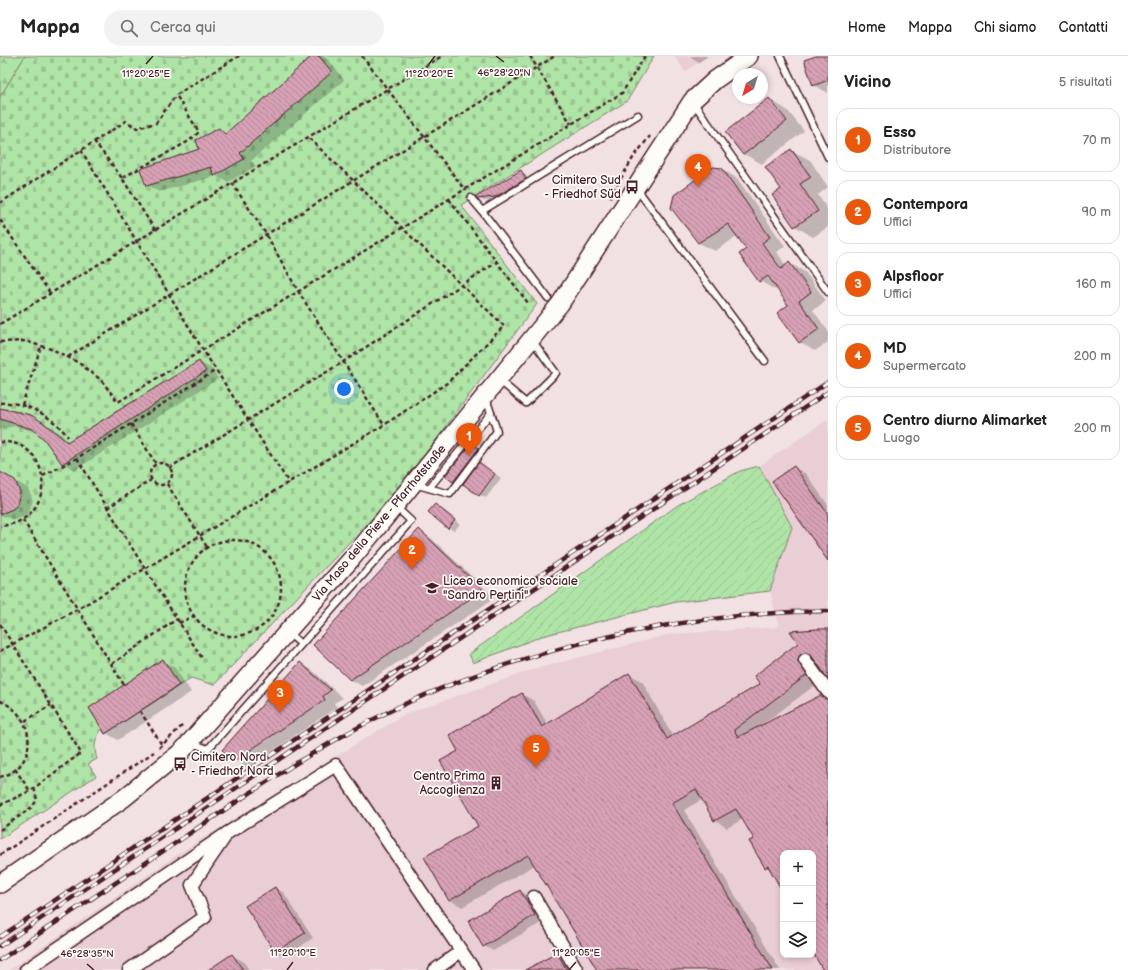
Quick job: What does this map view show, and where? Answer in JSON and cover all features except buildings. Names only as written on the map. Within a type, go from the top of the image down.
[{"type":"street","name":"Via Maso della Pieve - Pfarrhofstraße","points":[[0,884],[124,798],[182,751],[354,556],[395,505],[421,486],[485,395],[560,304],[692,100],[715,80],[749,56]]},
{"type":"street","points":[[805,660],[828,692]]},
{"type":"street","points":[[26,970],[229,832],[336,765],[474,970]]},
{"type":"street","points":[[129,970],[205,918],[192,884],[229,832]]},
{"type":"street","points":[[534,897],[577,970]]},
{"type":"street","points":[[435,970],[461,951]]},
{"type":"lane","points":[[780,56],[828,157]]},
{"type":"lane","points":[[692,100],[828,292]]},
{"type":"lane","points":[[482,211],[638,116]]},
{"type":"lane","points":[[635,187],[765,361]]},
{"type":"lane","points":[[471,198],[548,298]]},
{"type":"lane","points":[[498,379],[526,403],[556,373],[531,339]]},
{"type":"lane","points":[[485,395],[491,413],[497,431],[450,494],[421,486],[491,413]]},
{"type":"lane","points":[[190,742],[208,749],[411,521],[395,505]]},
{"type":"lane","points":[[287,632],[301,644]]},
{"type":"path","points":[[0,203],[126,121],[137,128],[156,123],[176,95],[239,56]]},
{"type":"path","points":[[362,56],[471,198]]},
{"type":"path","points":[[0,324],[442,56]]},
{"type":"path","points":[[530,56],[571,124]]},
{"type":"path","points":[[68,357],[555,56]]},
{"type":"path","points":[[0,342],[25,341],[54,350],[68,357],[79,363],[101,380],[118,402],[622,93],[645,56]]},
{"type":"path","points":[[122,178],[189,141],[199,132],[176,95]]},
{"type":"path","points":[[609,198],[633,158],[652,133]]},
{"type":"path","points":[[0,651],[78,609],[289,483],[384,424],[447,383],[504,326],[308,137]]},
{"type":"path","points":[[94,141],[122,178],[155,230]]},
{"type":"path","points":[[81,150],[203,350],[289,483]]},
{"type":"path","points":[[232,183],[266,234],[298,291],[384,424]]},
{"type":"path","points":[[449,199],[528,303]]},
{"type":"path","points":[[0,220],[50,294]]},
{"type":"path","points":[[169,468],[343,362],[497,262]]},
{"type":"path","points":[[22,405],[41,346]]},
{"type":"path","points":[[43,476],[77,458],[216,370]]},
{"type":"path","points":[[0,403],[22,405],[45,416],[68,436]]},
{"type":"path","points":[[131,424],[156,464]]},
{"type":"path","points":[[0,442],[19,445],[30,453],[38,464],[43,476],[43,489],[40,501],[33,512],[23,520],[12,525],[0,526]]},
{"type":"path","points":[[77,458],[202,658]]},
{"type":"path","points":[[156,464],[163,464],[169,468],[171,478],[167,484]]},
{"type":"path","points":[[156,464],[150,473],[151,480],[156,485],[167,484]]},
{"type":"path","points":[[107,508],[151,480]]},
{"type":"path","points":[[167,484],[207,547]]},
{"type":"path","points":[[23,520],[124,685]]},
{"type":"path","points":[[237,540],[252,544],[266,552],[281,580],[281,596],[275,612],[265,624],[251,632],[236,636],[220,634],[210,630],[194,616],[187,602],[185,586],[188,571],[196,557],[207,547],[222,541],[237,540]]},
{"type":"path","points":[[180,623],[194,616]]},
{"type":"path","points":[[112,664],[177,619]]},
{"type":"path","points":[[0,624],[81,753],[30,791],[0,805]]},
{"type":"path","points":[[0,701],[8,704],[18,712],[25,722],[29,734],[28,747],[24,759],[15,769],[0,777]]},
{"type":"path","points":[[25,722],[51,705]]},
{"type":"path","points":[[140,711],[162,746]]},
{"type":"path","points":[[0,855],[162,746],[186,722]]},
{"type":"path","points":[[15,769],[30,791]]},
{"type":"path","points":[[0,830],[32,807],[37,800],[34,787]]},
{"type":"shaded area","points":[[674,56],[708,56],[685,72]]},
{"type":"shaded area","points":[[828,419],[828,970],[9,970],[184,850],[405,714],[534,669],[671,634],[779,627],[770,591],[792,527],[759,466]]},
{"type":"green space","points":[[0,56],[25,56],[0,97]]},
{"type":"green space","points":[[25,56],[654,56],[627,101],[461,205],[537,304],[398,491],[214,685],[191,678],[105,734],[102,728],[95,743],[97,759],[88,764],[96,776],[0,839],[0,97]]},
{"type":"green space","points":[[759,466],[792,527],[770,591],[676,602],[542,636],[473,663],[469,654],[678,505],[740,471]]},
{"type":"railway","points":[[0,937],[828,382]]},
{"type":"railway","points":[[0,946],[828,392]]},
{"type":"railway","points":[[0,960],[239,800],[299,762],[361,726],[425,695],[523,659],[573,645],[623,634],[673,624],[725,617],[828,611]]},
{"type":"place","name":"Cimitero Sud - Friedhof Süd","points":[[632,187]]},
{"type":"place","name":"MD","points":[[698,187]]},
{"type":"place","name":"Esso","points":[[469,456]]},
{"type":"place","name":"Contempora","points":[[412,570]]},
{"type":"place","name":"Liceo economico sociale \"Sandro Pertini\"","points":[[432,588]]},
{"type":"place","name":"Alpsfloor","points":[[280,713]]},
{"type":"place","name":"Cimitero Nord - Friedhof Nord","points":[[180,764]]},
{"type":"place","name":"Centro diurno Alimarket","points":[[536,768]]},
{"type":"place","name":"Centro Prima Accoglienza","points":[[496,783]]}]
